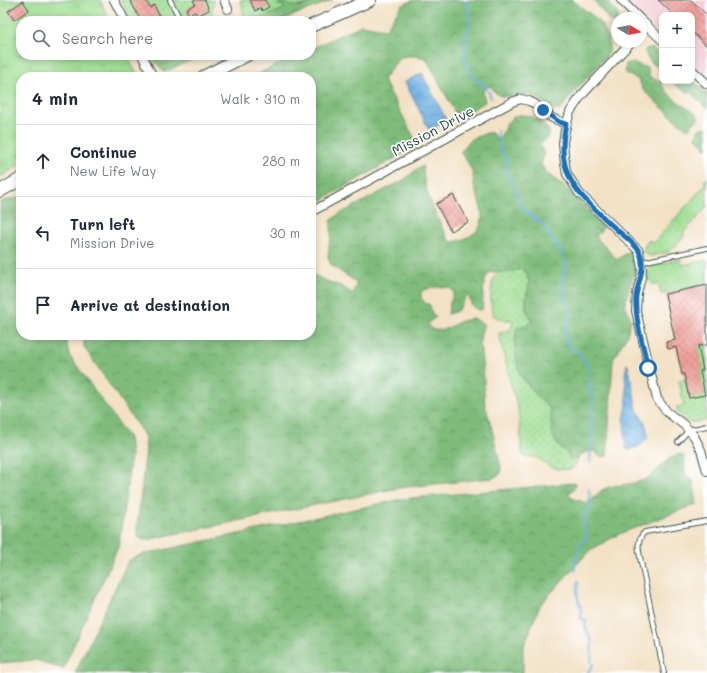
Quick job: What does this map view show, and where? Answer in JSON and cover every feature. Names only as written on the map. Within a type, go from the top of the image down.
[{"type":"main road","points":[[316,24],[370,0]]},
{"type":"main road","points":[[213,72],[237,60]]},
{"type":"main road","points":[[0,191],[16,182]]},
{"type":"street","points":[[114,0],[122,16]]},
{"type":"street","points":[[224,0],[228,9]]},
{"type":"street","points":[[621,0],[632,12]]},
{"type":"street","points":[[647,27],[659,37]]},
{"type":"street","points":[[625,48],[581,96],[570,112],[566,124],[563,143],[567,174],[572,184],[585,200],[639,251],[642,262],[642,270],[637,293],[636,311],[657,399],[667,412],[689,430],[701,450],[707,471]]},
{"type":"street","points":[[144,60],[150,72]]},
{"type":"street","points":[[695,73],[707,84]]},
{"type":"street","name":"Mission Drive","points":[[316,209],[512,102],[521,100],[529,101],[555,120],[566,124]]},
{"type":"lane","points":[[170,0],[178,16]]},
{"type":"lane","points":[[642,262],[707,248]]},
{"type":"lane","points":[[678,442],[689,430],[707,426]]},
{"type":"lane","points":[[664,673],[640,557],[639,542],[642,534],[645,532],[707,520]]},
{"type":"shaded area","points":[[623,0],[707,0],[707,78],[695,67],[695,12],[659,12],[659,33],[647,22],[647,12],[636,12]]},
{"type":"green space","points":[[0,0],[100,0],[108,16],[16,16],[16,60],[130,60],[136,72],[16,72],[16,167],[0,177]]},
{"type":"green space","points":[[121,0],[214,0],[212,13],[213,16],[129,16]]},
{"type":"green space","points":[[240,0],[314,0],[311,3],[303,5],[284,6],[284,9],[266,16],[245,16],[243,15]]},
{"type":"green space","points":[[314,0],[333,0],[292,16],[265,16],[284,9],[284,6],[278,5],[280,1],[293,6],[302,6]]},
{"type":"green space","points":[[413,0],[572,0],[599,22],[607,35],[609,53],[563,107],[558,110],[530,95],[522,94],[506,97],[499,95],[490,86],[484,89],[483,93],[485,102],[458,118],[426,58],[409,56],[400,59],[383,79],[418,145],[316,203],[316,72],[262,72],[287,60],[316,60],[316,47],[361,25],[386,29],[401,6]]},
{"type":"green space","points":[[594,0],[607,0],[615,10],[616,12],[611,12],[611,21]]},
{"type":"green space","points":[[648,48],[653,49],[659,54],[659,68],[649,59],[645,50]]},
{"type":"green space","points":[[154,60],[159,60],[162,63],[171,60],[192,60],[164,72]]},
{"type":"green space","points":[[158,60],[171,60],[161,64]]},
{"type":"green space","points":[[634,63],[648,68],[651,77],[659,81],[659,84],[662,84],[671,96],[696,114],[699,118],[688,129],[678,122],[643,90],[639,80],[627,74],[625,71],[626,64]]},
{"type":"green space","points":[[695,83],[707,94],[707,109],[691,93],[681,89],[675,84]]},
{"type":"green space","points":[[523,115],[531,117],[549,130],[549,136],[540,145],[544,155],[541,164],[546,173],[565,187],[604,226],[596,237],[617,260],[630,250],[635,269],[625,303],[631,320],[627,335],[613,360],[607,456],[601,456],[594,451],[590,451],[570,460],[567,452],[559,446],[553,437],[550,408],[535,394],[522,377],[517,361],[515,339],[517,328],[529,324],[532,321],[526,307],[526,297],[529,285],[528,276],[525,270],[518,269],[511,272],[490,272],[487,275],[484,284],[482,310],[478,310],[474,307],[468,294],[457,311],[448,314],[454,293],[451,288],[439,287],[421,291],[421,298],[425,303],[430,305],[432,313],[436,317],[428,323],[430,328],[434,330],[442,330],[461,321],[474,318],[484,325],[481,332],[480,343],[485,405],[501,467],[500,474],[493,478],[398,488],[146,540],[138,537],[137,529],[146,448],[144,435],[84,347],[84,340],[316,340],[316,276],[343,287],[353,294],[356,286],[356,282],[331,265],[328,257],[331,238],[331,221],[338,215],[405,179],[418,168],[423,166],[425,185],[428,194],[435,213],[448,239],[452,242],[470,236],[480,226],[482,213],[474,186],[472,171],[460,153],[471,139],[487,133],[492,133],[498,139],[507,123],[513,117]]},
{"type":"green space","points":[[703,127],[707,128],[707,149],[696,138],[698,130]]},
{"type":"green space","points":[[707,178],[707,207],[683,233],[685,235],[669,252],[650,256],[647,255],[644,248],[649,240],[653,243],[706,184],[704,181]]},
{"type":"green space","points":[[16,198],[16,340],[66,340],[69,355],[129,438],[131,455],[119,545],[63,669],[36,660],[0,663],[0,202]]},
{"type":"green space","points":[[681,259],[682,265],[707,260],[707,284],[661,294],[659,285],[653,284],[647,278],[649,267]]},
{"type":"green space","points":[[518,269],[525,270],[528,276],[529,285],[526,297],[526,307],[532,321],[529,324],[522,326],[515,343],[521,376],[544,404],[550,408],[559,446],[576,459],[579,455],[575,466],[572,469],[562,470],[552,467],[535,457],[525,457],[522,453],[518,408],[510,382],[499,333],[509,330],[513,321],[501,319],[492,314],[491,298],[492,285],[496,275],[500,272]]},
{"type":"green space","points":[[707,345],[707,420],[689,422],[679,414],[677,410],[677,407],[684,406],[679,380],[685,379],[689,398],[704,395],[700,371],[703,370],[698,346]]},
{"type":"green space","points":[[679,454],[683,455],[686,474],[693,481],[697,504],[619,534],[589,551],[540,605],[523,648],[523,673],[75,673],[128,561],[140,555],[402,499],[575,483],[576,486],[568,495],[574,499],[587,503],[606,488],[646,479],[669,459]]},
{"type":"water","points":[[422,73],[447,121],[429,130],[405,82]]},
{"type":"water","points":[[627,364],[637,410],[645,422],[648,435],[645,441],[640,445],[628,450],[626,449],[624,420],[627,404],[625,375]]},
{"type":"building","points":[[130,0],[146,0],[150,8],[154,5],[160,16],[138,16]]},
{"type":"building","points":[[193,0],[205,0],[209,10],[197,16],[195,12],[189,15],[186,9],[195,4]]},
{"type":"building","points":[[250,0],[265,0],[269,7],[262,11],[261,8],[255,11]]},
{"type":"building","points":[[658,0],[691,0],[707,15],[707,46],[695,35],[695,12],[671,12]]},
{"type":"building","points":[[23,1],[29,10],[20,16],[16,16],[14,20],[8,11]]},
{"type":"building","points":[[453,195],[468,222],[451,231],[436,204]]},
{"type":"building","points":[[707,285],[707,345],[698,346],[703,370],[700,371],[705,395],[689,398],[676,347],[668,349],[666,342],[675,340],[665,294]]},
{"type":"waterway","points":[[465,0],[469,16],[464,53],[465,61],[470,72],[485,87],[491,98]]},
{"type":"waterway","points":[[497,130],[500,149],[508,163],[506,169],[507,174],[511,178],[520,204],[525,211],[544,226],[559,246],[566,263],[562,281],[564,298],[570,317],[566,326],[565,335],[570,346],[580,353],[589,370],[589,388],[593,400],[590,463]]},
{"type":"waterway","points":[[575,571],[579,547],[587,538],[583,517],[590,504],[589,489]]},
{"type":"waterway","points":[[578,581],[577,595],[581,609],[581,618],[587,621],[585,626],[592,642],[591,662],[593,665],[588,672],[589,673]]},
{"type":"route","points":[[543,110],[552,118],[566,124],[563,143],[565,164],[567,174],[572,184],[585,200],[639,251],[642,270],[637,293],[636,311],[648,368]]}]
